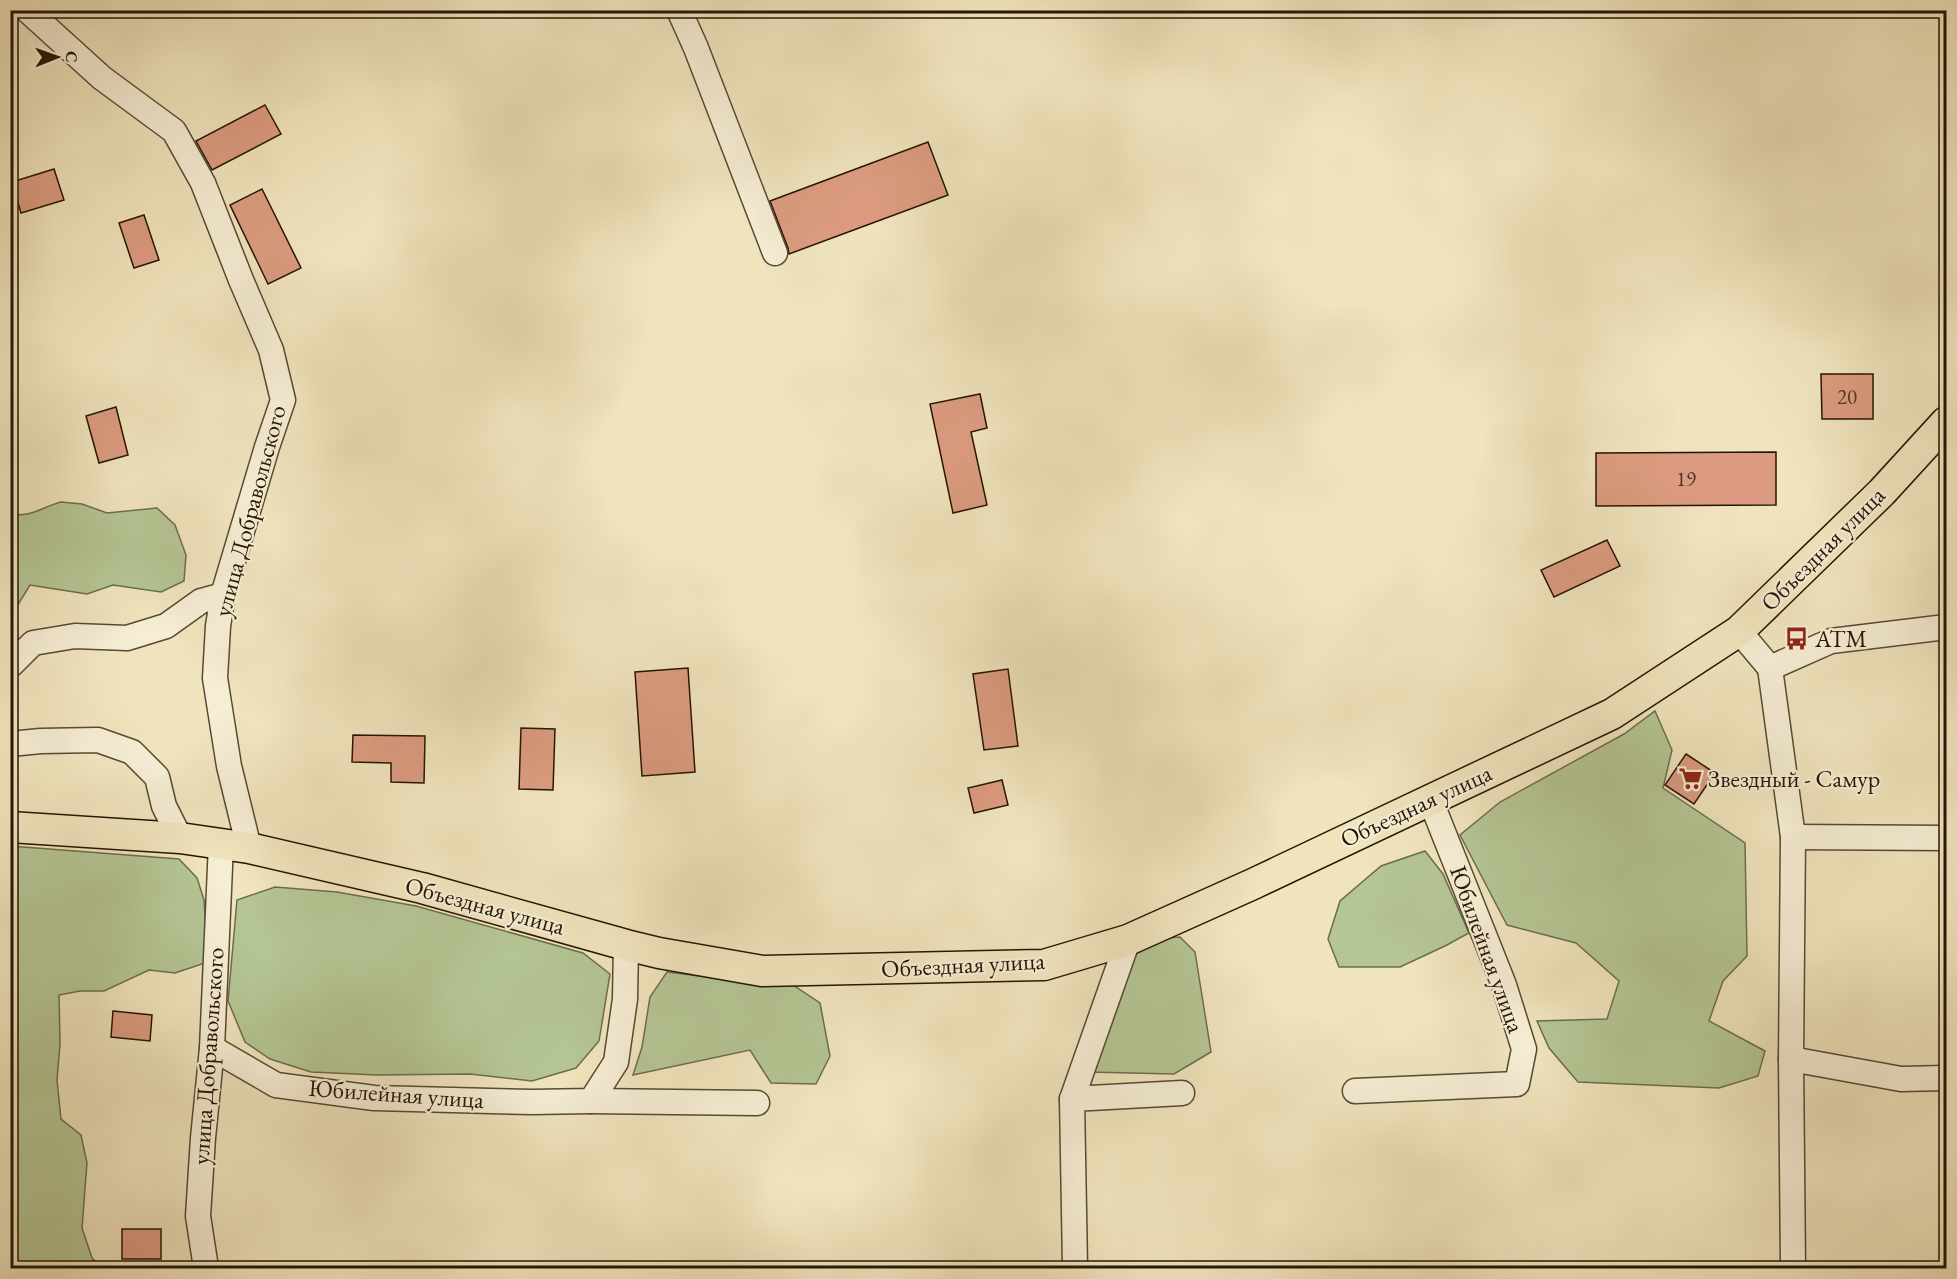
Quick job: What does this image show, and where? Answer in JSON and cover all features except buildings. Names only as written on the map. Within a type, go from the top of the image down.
[{"type":"main road","name":"Объездная улица","points":[[10,827],[180,838],[235,845],[422,888],[626,945],[762,971],[1044,965],[1128,940],[1253,884],[1612,714],[1739,631],[1882,492],[1947,422]]},
{"type":"street","name":"улица Добравольского","points":[[27,10],[102,78],[174,131],[203,183],[271,350],[283,400],[223,594],[218,626],[215,678],[229,766],[235,845],[203,1138],[198,1216],[208,1268]]},
{"type":"street","points":[[679,10],[696,48],[775,253]]},
{"type":"street","points":[[11,663],[33,643],[75,636],[127,638],[166,626],[201,601],[223,594]]},
{"type":"street","points":[[1770,668],[1831,641],[1947,627]]},
{"type":"street","points":[[1739,631],[1770,668],[1793,837],[1791,1059],[1793,1269]]},
{"type":"street","points":[[10,744],[98,740],[132,752],[157,777],[164,806],[180,838]]},
{"type":"street","name":"Юбилейная улица","points":[[1355,1091],[1517,1084],[1524,1049],[1504,985],[1430,799]]},
{"type":"street","points":[[1793,837],[1947,838]]},
{"type":"street","points":[[1075,1269],[1072,1099],[1128,940]]},
{"type":"street","points":[[591,1101],[616,1062],[625,999],[626,945]]},
{"type":"street","name":"Юбилейная улица","points":[[212,1048],[276,1085],[374,1098],[532,1102],[757,1103]]},
{"type":"street","points":[[1791,1059],[1901,1079],[1947,1077]]},
{"type":"street","points":[[1072,1099],[1182,1093]]},
{"type":"green space","points":[[61,502],[82,504],[107,513],[157,508],[175,525],[186,555],[184,581],[161,592],[113,585],[87,594],[30,585],[11,616],[11,514],[24,515]]},
{"type":"green space","points":[[1655,711],[1672,750],[1663,788],[1745,843],[1747,956],[1723,981],[1709,1021],[1765,1051],[1758,1076],[1719,1088],[1578,1082],[1549,1048],[1537,1021],[1607,1019],[1619,981],[1576,943],[1507,925],[1460,835],[1500,802],[1624,734]]},
{"type":"green space","points":[[10,846],[179,859],[197,878],[204,900],[208,962],[175,973],[149,970],[104,991],[80,991],[59,995],[60,1044],[57,1080],[61,1119],[81,1135],[87,1163],[82,1228],[92,1258],[103,1268],[11,1268]]},
{"type":"green space","points":[[1425,851],[1443,874],[1469,933],[1400,967],[1339,967],[1328,939],[1340,901],[1381,866]]},
{"type":"green space","points":[[275,887],[337,892],[416,906],[583,953],[610,974],[599,1041],[576,1068],[532,1081],[470,1074],[377,1075],[311,1072],[270,1059],[245,1042],[228,1001],[237,900]]},
{"type":"green space","points":[[1180,937],[1195,952],[1211,1052],[1174,1074],[1088,1072],[1111,960],[1149,939]]},
{"type":"green space","points":[[667,972],[724,979],[787,981],[820,1003],[830,1056],[816,1084],[771,1083],[750,1050],[633,1075],[642,1047],[650,997]]},
{"type":"place","name":"АТМ","points":[[1797,639]]},
{"type":"place","name":"Звездный - Самур","points":[[1690,779]]}]
